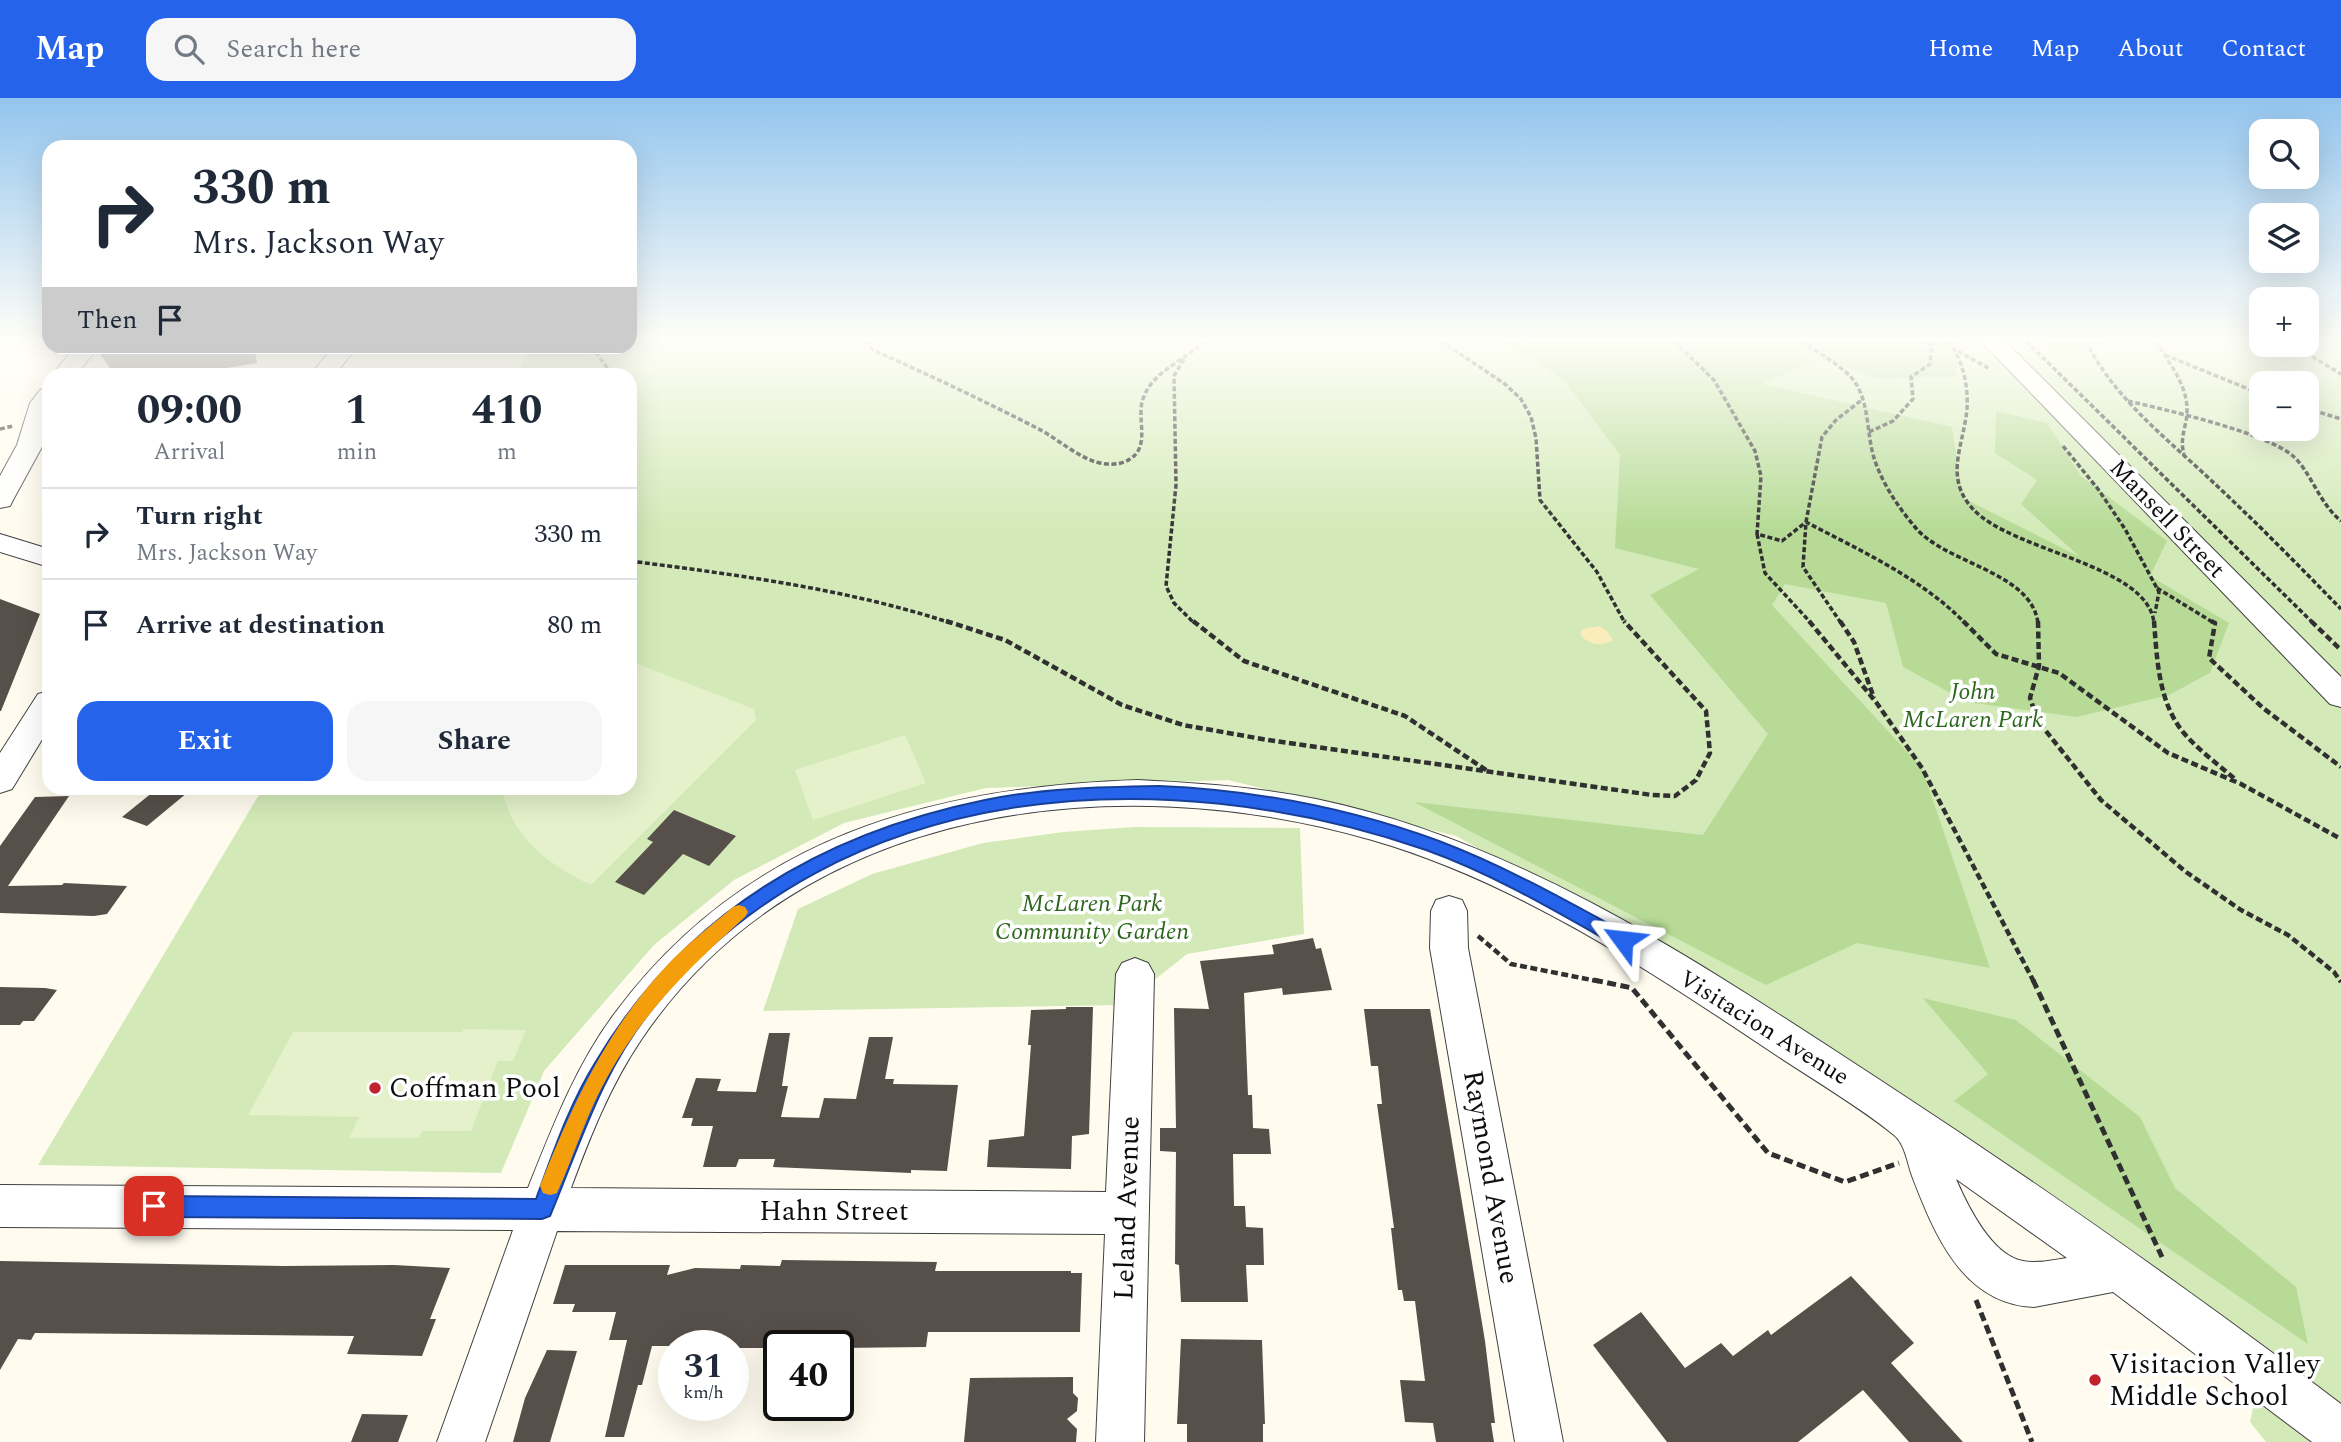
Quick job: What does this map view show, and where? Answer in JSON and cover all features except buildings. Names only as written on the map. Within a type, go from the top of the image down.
[{"type":"street","name":"Mansell Street","points":[[2054,404],[2341,696]]},
{"type":"street","points":[[0,500],[30,445],[42,406]]},
{"type":"street","points":[[0,543],[42,556]]},
{"type":"street","points":[[17,757],[42,714]]},
{"type":"street","name":"Visitacion Avenue","points":[[461,1442],[542,1209],[576,1121],[601,1070],[629,1025],[661,984],[697,947],[735,914],[816,863],[903,826],[987,805],[1075,794],[1159,793],[1242,799],[1340,818],[1434,846],[1530,889],[1613,934],[1753,1020],[1921,1140],[2118,1268],[2341,1434]]},
{"type":"street","name":"Raymond Avenue","points":[[1449,911],[1449,948],[1539,1442]]},
{"type":"street","name":"Leland Avenue","points":[[1120,1442],[1135,974]]},
{"type":"street","points":[[1921,1140],[1959,1232],[1985,1265],[2002,1278],[2022,1284],[2040,1283],[2118,1268]]},
{"type":"street","name":"Hahn Street","points":[[0,1206],[1126,1213]]},
{"type":"path","points":[[991,404],[1046,432],[1076,453],[1101,463],[1122,463],[1134,457],[1141,440],[1142,404]]},
{"type":"path","points":[[1175,404],[1176,485],[1166,586],[1174,603],[1200,628],[1244,661],[1405,716],[1491,774]]},
{"type":"path","points":[[637,562],[762,578],[922,613],[1005,640],[1122,705],[1183,725],[1491,774],[1675,796],[1696,780],[1710,753],[1706,711],[1623,620],[1597,572],[1540,500],[1536,438],[1531,417],[1524,404]]},
{"type":"path","points":[[1728,404],[1755,451],[1761,476],[1757,534],[1765,573],[1798,607],[1876,702],[1922,768],[2035,984],[2162,1258]]},
{"type":"path","points":[[1857,404],[1836,420],[1822,437],[1806,522],[1802,567],[1854,642],[1876,702]]},
{"type":"path","points":[[1864,404],[1874,458],[1895,501],[1917,530],[1937,547],[1992,573],[2020,591],[2031,602],[2038,620],[2039,666],[2030,698],[2038,721],[2101,800],[2186,872],[2241,910],[2288,935],[2334,972],[2341,982]]},
{"type":"path","points":[[1869,432],[1893,421],[1909,404]]},
{"type":"path","points":[[1966,404],[1955,470],[1961,492],[1976,511],[2011,535],[2124,581],[2145,597],[2155,613]]},
{"type":"path","points":[[2090,404],[2341,650]]},
{"type":"path","points":[[2131,404],[2195,465]]},
{"type":"path","points":[[2142,404],[2186,415],[2264,441],[2293,456],[2331,513],[2341,522]]},
{"type":"path","points":[[2186,404],[2186,415],[2179,441],[2183,453],[2341,609]]},
{"type":"path","points":[[2319,412],[2341,419]]},
{"type":"path","points":[[2057,440],[2098,489],[2126,529],[2159,592],[2155,613],[2156,663],[2179,728],[2241,784]]},
{"type":"path","points":[[1757,534],[1782,541],[1806,522]]},
{"type":"path","points":[[1806,522],[1942,599],[1996,654],[2059,673],[2168,752],[2241,784],[2341,839]]},
{"type":"path","points":[[2157,588],[2215,623],[2209,658],[2263,708],[2341,767]]},
{"type":"path","points":[[1449,911],[1511,964],[1632,988],[1768,1153],[1845,1182],[1921,1140]]},
{"type":"path","points":[[1985,1265],[1967,1275],[2032,1442]]},
{"type":"green space","name":"John McLaren Park","points":[[637,404],[2249,404],[2249,441],[2319,441],[2319,404],[2341,404],[2341,1442],[2266,1442],[2250,1422],[2266,1347],[1800,1028],[1456,836],[1228,780],[986,788],[844,823],[734,880],[654,945],[544,1071],[501,1173],[38,1165],[259,795],[637,795]]},
{"type":"green space","points":[[1582,404],[1849,404],[1952,427],[1963,498],[2080,557],[2021,504],[2037,480],[1995,453],[1996,411],[2047,423],[2081,476],[2167,541],[2150,576],[2229,623],[2210,673],[2169,695],[2077,717],[1967,702],[1903,667],[1886,603],[1785,584],[1772,605],[1922,768],[1990,968],[1857,943],[1766,985],[1414,802],[1703,835],[1768,734],[1650,595],[1699,569],[1615,548],[1620,455]]},
{"type":"green space","points":[[637,664],[754,709],[756,720],[591,885],[560,868],[533,847],[514,821],[504,795],[637,795]]},
{"type":"green space","points":[[905,735],[926,783],[813,820],[795,770]]},
{"type":"green space","name":"McLaren Park Community Garden","points":[[1134,827],[1300,828],[1304,934],[1187,954],[1123,1005],[763,1011],[798,909],[872,874],[983,843],[1063,832]]},
{"type":"green space","points":[[1923,998],[2016,1020],[2140,1117],[2175,1188],[2296,1287],[2308,1344],[1954,1101],[1988,1074]]},
{"type":"green space","name":"Coffman Pool","points":[[464,1029],[526,1030],[513,1061],[498,1061],[471,1131],[422,1131],[419,1138],[349,1138],[359,1117],[248,1115],[293,1032],[462,1032]]},
{"type":"sand","points":[[1599,626],[1606,630],[1613,640],[1595,644],[1580,634],[1583,629]]},
{"type":"slow traffic","points":[[550,1186],[576,1121],[601,1070],[629,1025],[679,965],[739,912]]},
{"type":"place","name":"Coffman Pool","points":[[375,1088]]},
{"type":"place","name":"Visitacion Valley Middle School","points":[[2095,1380]]},
{"type":"route","points":[[154,1206],[542,1209],[555,1170],[601,1070],[645,1004],[697,947],[735,914],[816,863],[903,826],[987,805],[1075,794],[1159,793],[1202,794],[1290,806],[1434,846],[1530,889],[1623,940]]}]
